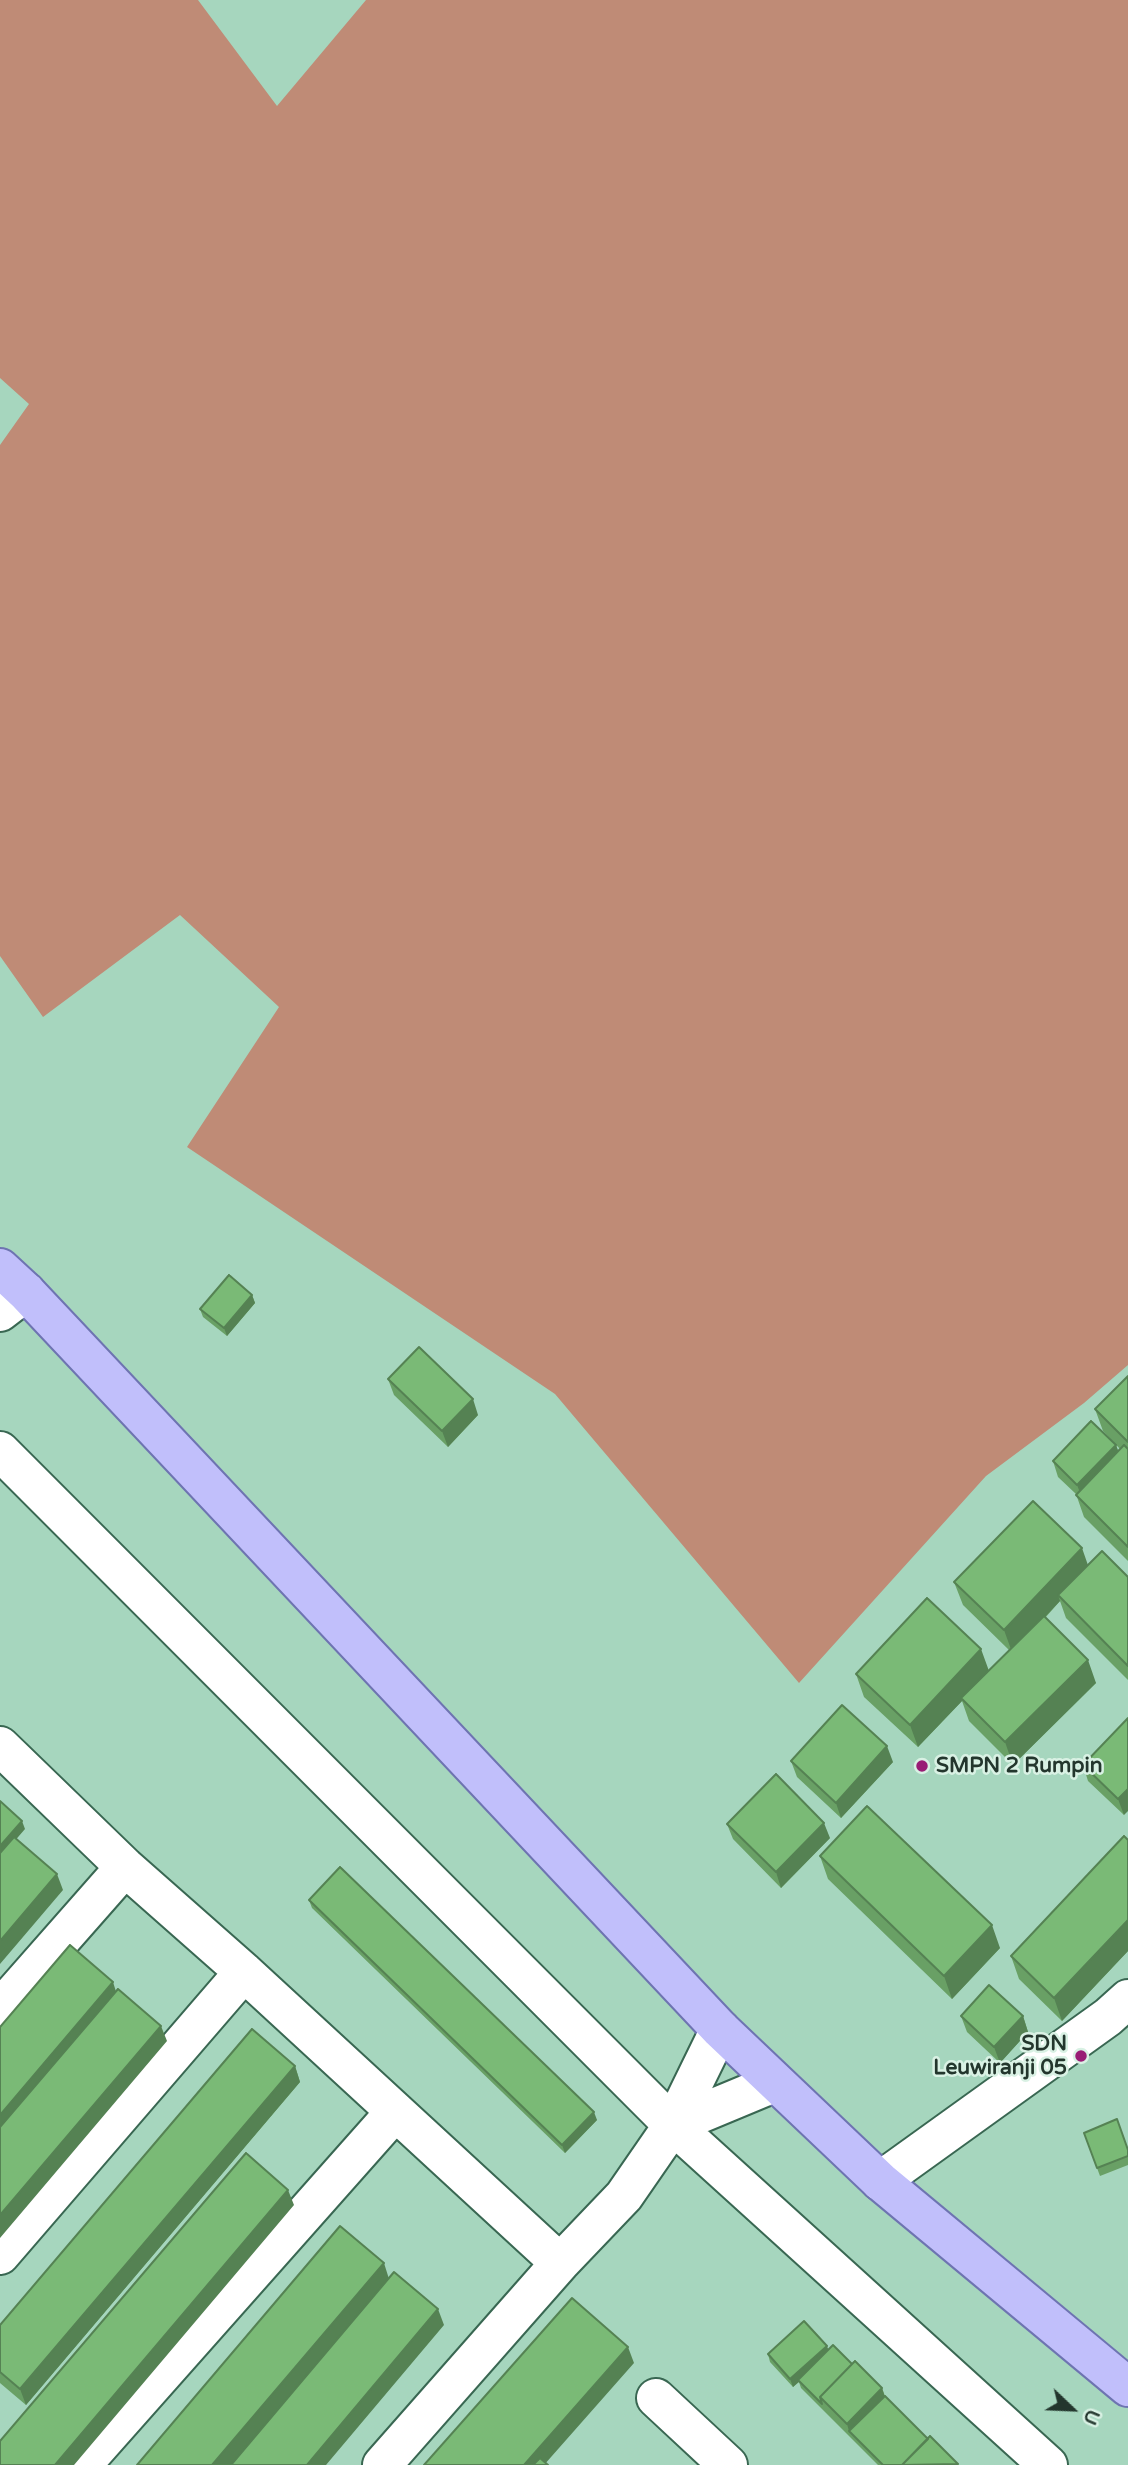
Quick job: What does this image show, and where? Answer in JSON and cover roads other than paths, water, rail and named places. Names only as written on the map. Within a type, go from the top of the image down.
[{"type":"main road","points":[[9,1291],[774,2083],[880,2180],[1128,2387]]},
{"type":"street","points":[[0,1451],[673,2126],[1048,2465]]},
{"type":"street","points":[[5,1760],[244,1972],[561,2263]]},
{"type":"street","points":[[0,2009],[125,1867]]},
{"type":"street","points":[[0,2255],[244,1972]]},
{"type":"street","points":[[880,2180],[1108,2017],[1128,1999]]},
{"type":"street","points":[[382,2465],[624,2196],[673,2126],[720,2029]]},
{"type":"street","points":[[673,2126],[774,2083]]},
{"type":"street","points":[[82,2465],[394,2112]]},
{"type":"street","points":[[656,2398],[719,2462]]},
{"type":"place","name":"SMPN 2 Rumpin","points":[[922,1766]]},
{"type":"place","name":"SDN Leuwiranji 05","points":[[1081,2056]]}]
